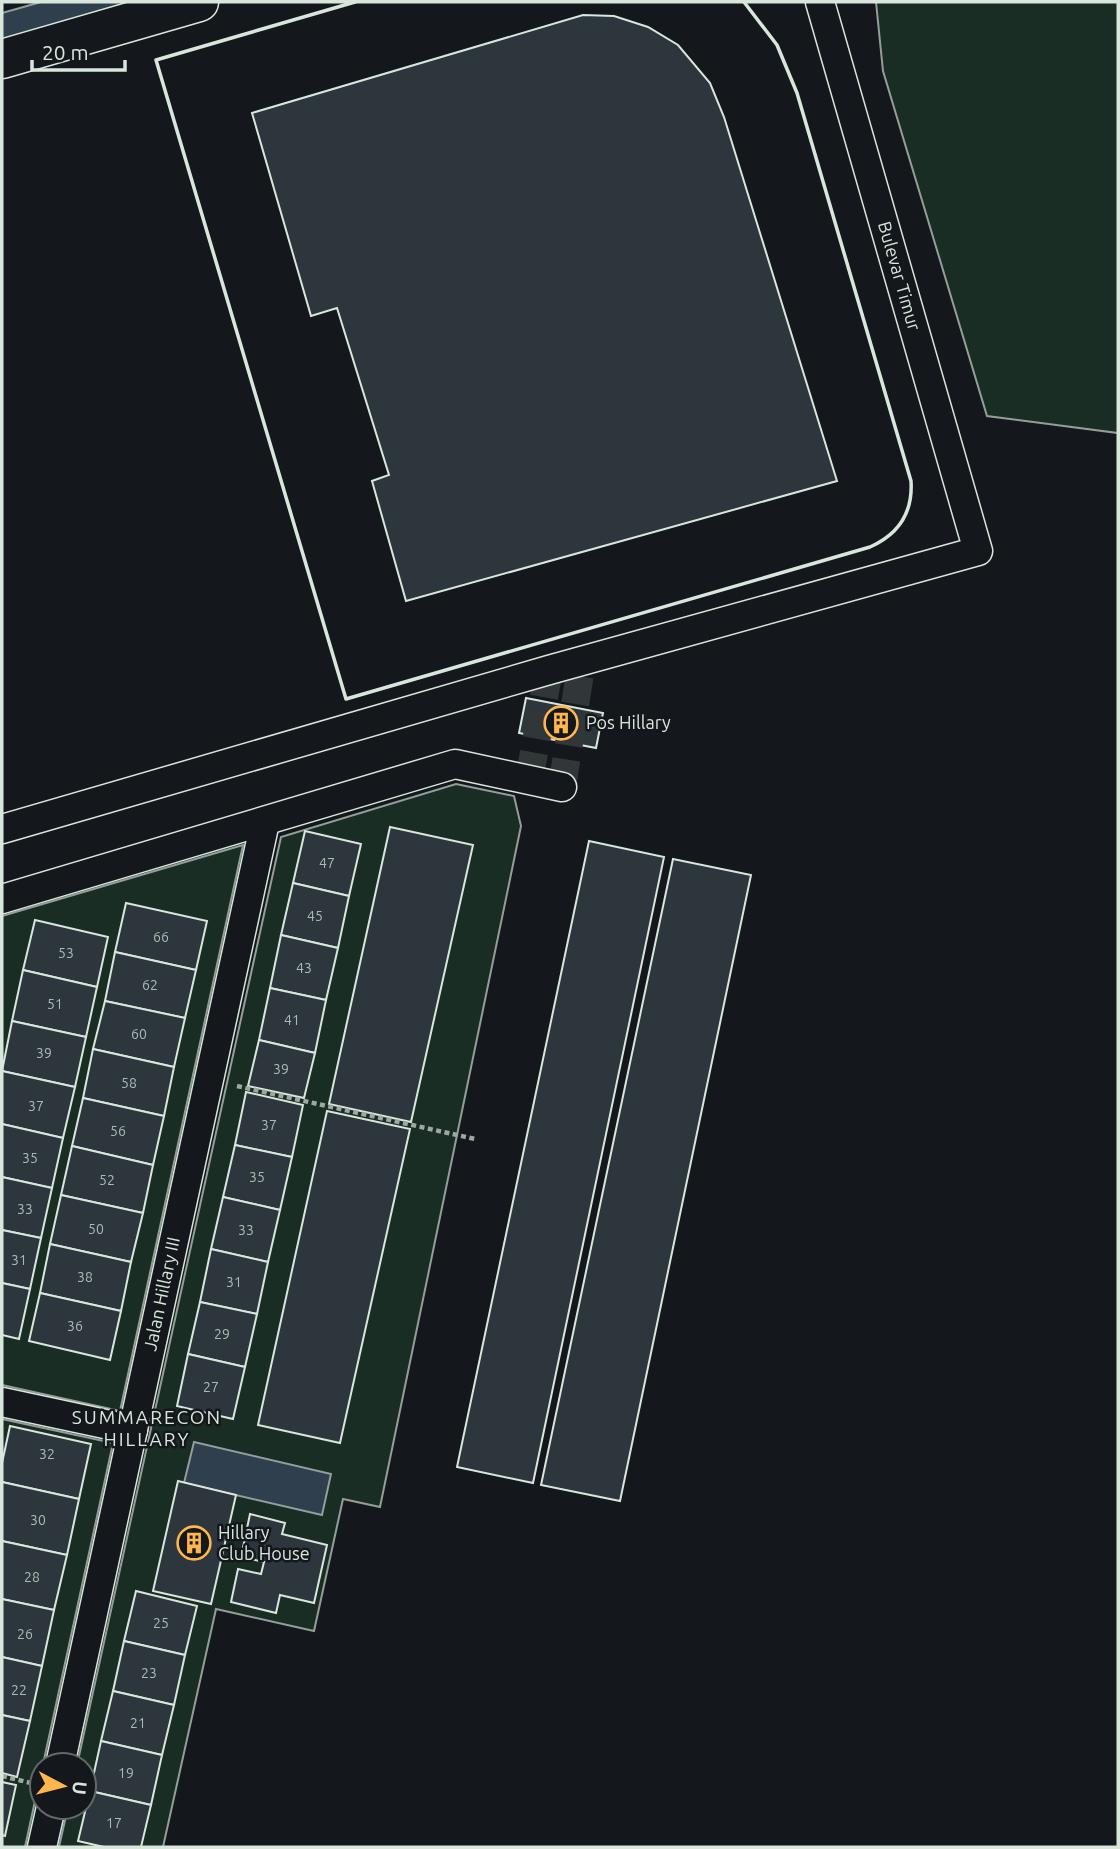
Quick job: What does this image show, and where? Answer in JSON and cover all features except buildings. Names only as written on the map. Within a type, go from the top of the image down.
[{"type":"street","points":[[2,59],[200,2]]},
{"type":"street","name":"Bulevar Timur","points":[[2,829],[560,667],[978,551],[820,2]]},
{"type":"street","points":[[2,899],[455,764],[562,787]]},
{"type":"street","name":"Jalan Hillary III","points":[[63,1751],[265,822]]},
{"type":"street","points":[[2,1402],[132,1430]]},
{"type":"street","points":[[42,1847],[48,1821]]},
{"type":"path","points":[[209,1079],[475,1139]]},
{"type":"path","points":[[2,1776],[28,1782]]},
{"type":"green space","points":[[876,2],[1118,2],[1118,433],[987,416],[883,71]]},
{"type":"green space","points":[[456,784],[514,796],[521,826],[380,1507],[343,1499],[314,1631],[216,1609],[163,1847],[59,1847],[65,1821],[98,1821],[98,1751],[80,1751],[281,837]]},
{"type":"green space","points":[[243,845],[120,1411],[2,1385],[2,916]]},
{"type":"green space","points":[[2,1419],[113,1443],[46,1751],[28,1751],[28,1821],[31,1821],[25,1847],[2,1847]]},
{"type":"water","points":[[41,2],[143,2],[2,44],[2,13]]},
{"type":"water","points":[[194,1442],[331,1474],[322,1515],[184,1483]]},
{"type":"tunnel","points":[[562,787],[582,661]]},
{"type":"tunnel","points":[[529,780],[549,670]]},
{"type":"wall","points":[[355,2],[156,60],[346,699],[870,547],[889,536],[902,521],[910,503],[911,481],[797,93],[777,45],[744,2]]},
{"type":"place","name":"Pos Hillary","points":[[561,723]]},
{"type":"place","name":"Hillary Club House","points":[[194,1543]]},
{"type":"district","name":"SUMMARECON HILLARY","points":[[147,1428]]}]
